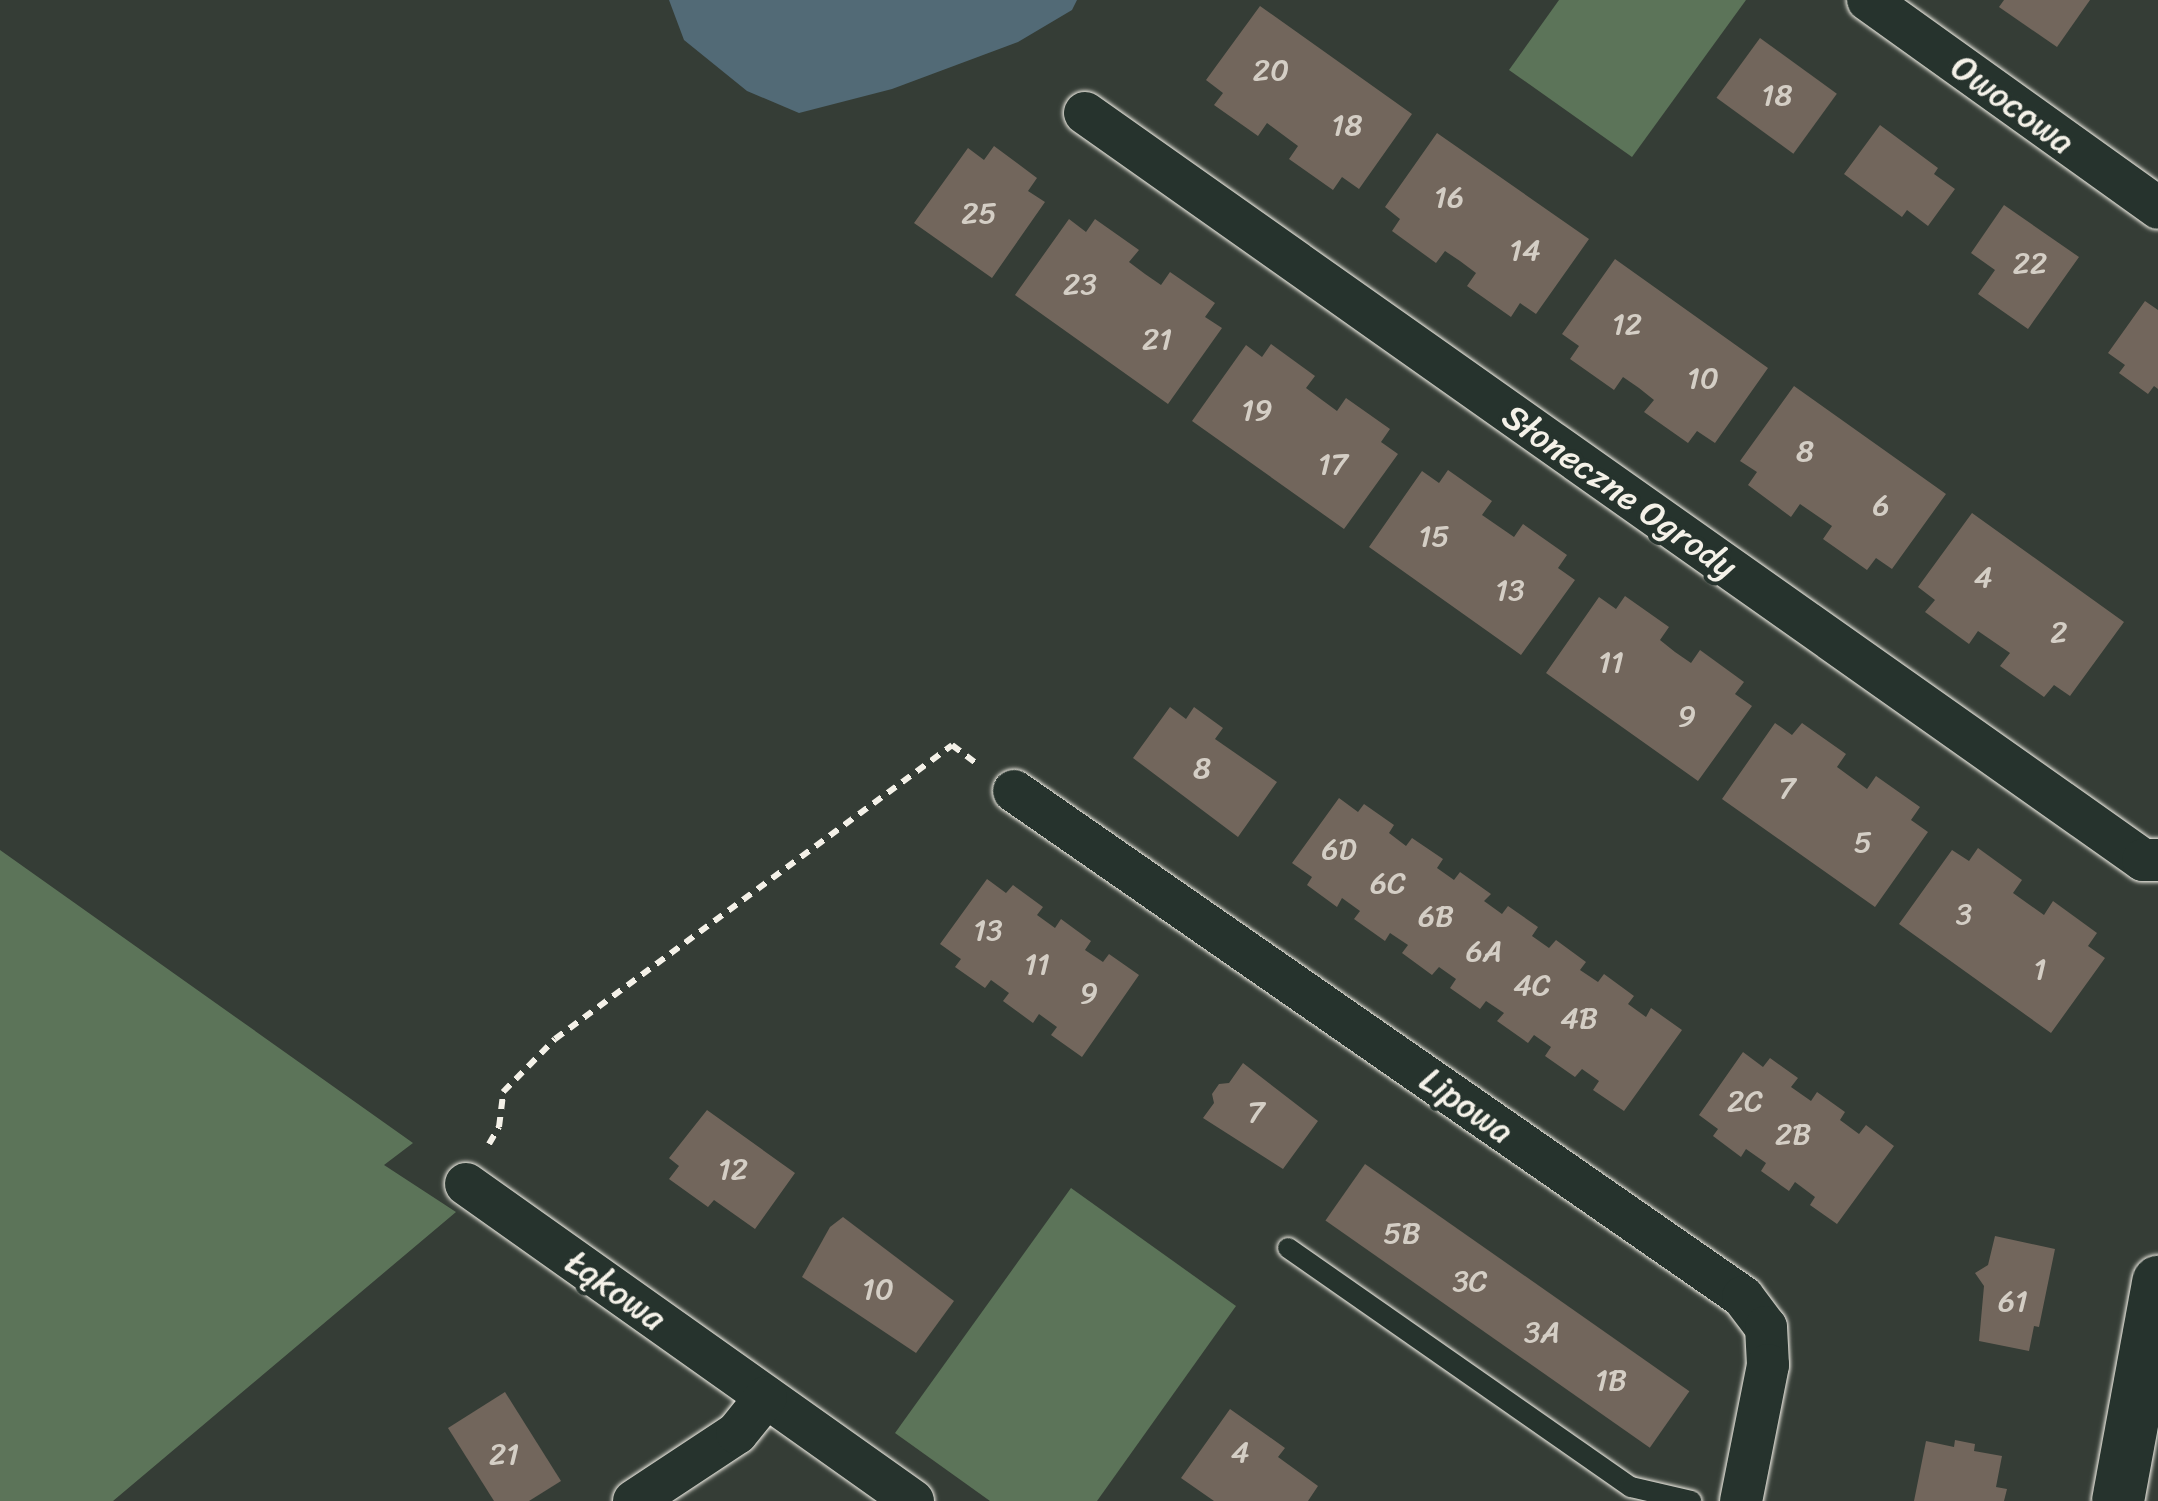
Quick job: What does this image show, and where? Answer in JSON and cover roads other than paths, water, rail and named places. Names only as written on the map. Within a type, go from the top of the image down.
[{"type":"street","name":"Owocowa","points":[[1868,0],[2158,208]]},
{"type":"street","name":"Słoneczne Ogrody","points":[[1085,113],[2143,860],[2158,860]]},
{"type":"street","name":"Lipowa","points":[[1014,790],[1743,1297],[1766,1328],[1768,1366],[1741,1501]]},
{"type":"street","name":"Łąkowa","points":[[466,1184],[912,1501]]},
{"type":"street","points":[[2118,1501],[2158,1282]]},
{"type":"street","points":[[634,1501],[737,1433],[766,1396]]},
{"type":"lane","points":[[1288,1248],[1631,1487],[1691,1501]]},
{"type":"water","points":[[669,0],[1077,0],[1072,10],[1018,42],[892,89],[799,113],[747,91],[684,40]]}]
